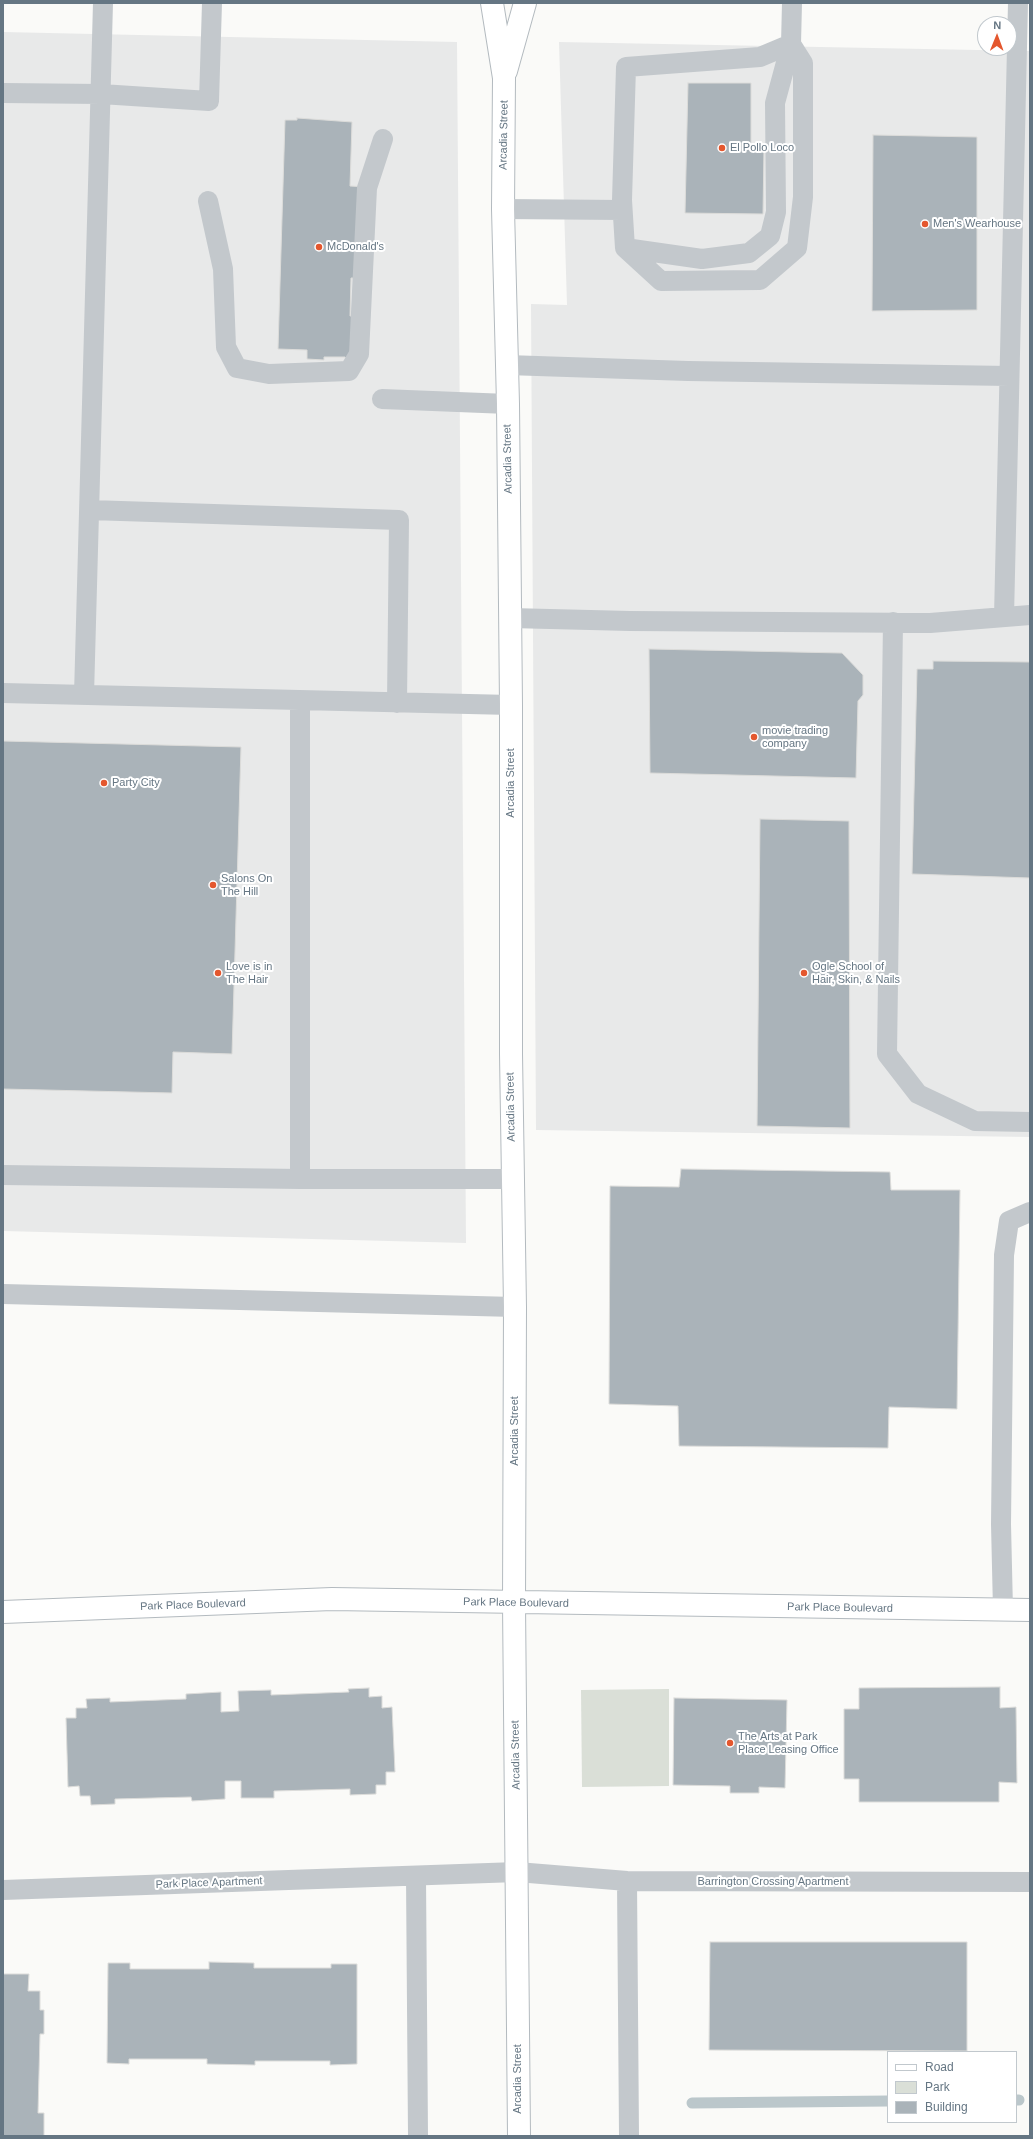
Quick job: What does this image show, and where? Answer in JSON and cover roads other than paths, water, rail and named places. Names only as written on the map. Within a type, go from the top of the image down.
[{"type":"street","name":"Arcadia Street","points":[[492,3],[504,78],[503,209],[508,404],[511,705],[512,1179],[515,1307],[514,1603],[519,2136]]},
{"type":"street","name":"Arcadia Street","points":[[504,78],[525,3]]},
{"type":"street","name":"Park Place Boulevard","points":[[3,1612],[332,1599],[1030,1610]]},
{"type":"lane","points":[[84,695],[103,3]]},
{"type":"lane","points":[[3,93],[101,94],[209,101],[212,3]]},
{"type":"lane","points":[[625,248],[702,259],[748,253],[770,236],[776,212],[775,103],[791,44],[792,3]]},
{"type":"lane","points":[[1004,617],[1009,376],[1023,122],[1018,3]]},
{"type":"lane","points":[[791,44],[803,63],[803,197],[797,248],[760,280],[661,281],[625,248],[622,210],[626,67],[760,57],[791,44]]},
{"type":"lane","points":[[208,201],[223,269],[226,347],[237,368],[269,374],[349,371],[359,354],[367,188],[383,139]]},
{"type":"lane","points":[[503,209],[622,210]]},
{"type":"lane","points":[[507,365],[688,371],[1009,376]]},
{"type":"lane","points":[[382,399],[508,404]]},
{"type":"lane","points":[[90,510],[399,520],[397,703]]},
{"type":"lane","points":[[510,618],[630,621],[930,623],[1030,615]]},
{"type":"lane","points":[[893,622],[887,1054],[918,1094],[975,1121],[1030,1122]]},
{"type":"lane","points":[[3,693],[511,705]]},
{"type":"lane","points":[[300,700],[300,1180]]},
{"type":"lane","points":[[3,1175],[300,1180],[512,1179]]},
{"type":"lane","points":[[1003,1610],[1001,1524],[1004,1255],[1009,1221],[1030,1212]]},
{"type":"lane","points":[[3,1294],[515,1307]]},
{"type":"lane","name":"Park Place Apartment","points":[[3,1890],[517,1872]]},
{"type":"lane","name":"Barrington Crossing Apartment","points":[[517,1872],[627,1881],[1030,1882]]},
{"type":"lane","points":[[416,1876],[418,2136]]},
{"type":"lane","points":[[627,1881],[629,2136]]},
{"type":"waterway","points":[[692,2103],[887,2101]]},
{"type":"place","name":"El Pollo Loco","points":[[722,148]]},
{"type":"place","name":"Men's Wearhouse","points":[[925,224]]},
{"type":"place","name":"McDonald's","points":[[319,247]]},
{"type":"place","name":"movie trading company","points":[[754,737]]},
{"type":"place","name":"Party City","points":[[104,783]]},
{"type":"place","name":"Salons On The Hill","points":[[213,885]]},
{"type":"place","name":"Love is in The Hair","points":[[218,973]]},
{"type":"place","name":"Ogle School of Hair, Skin, & Nails","points":[[804,973]]},
{"type":"place","name":"The Arts at Park Place Leasing Office","points":[[730,1743]]}]
